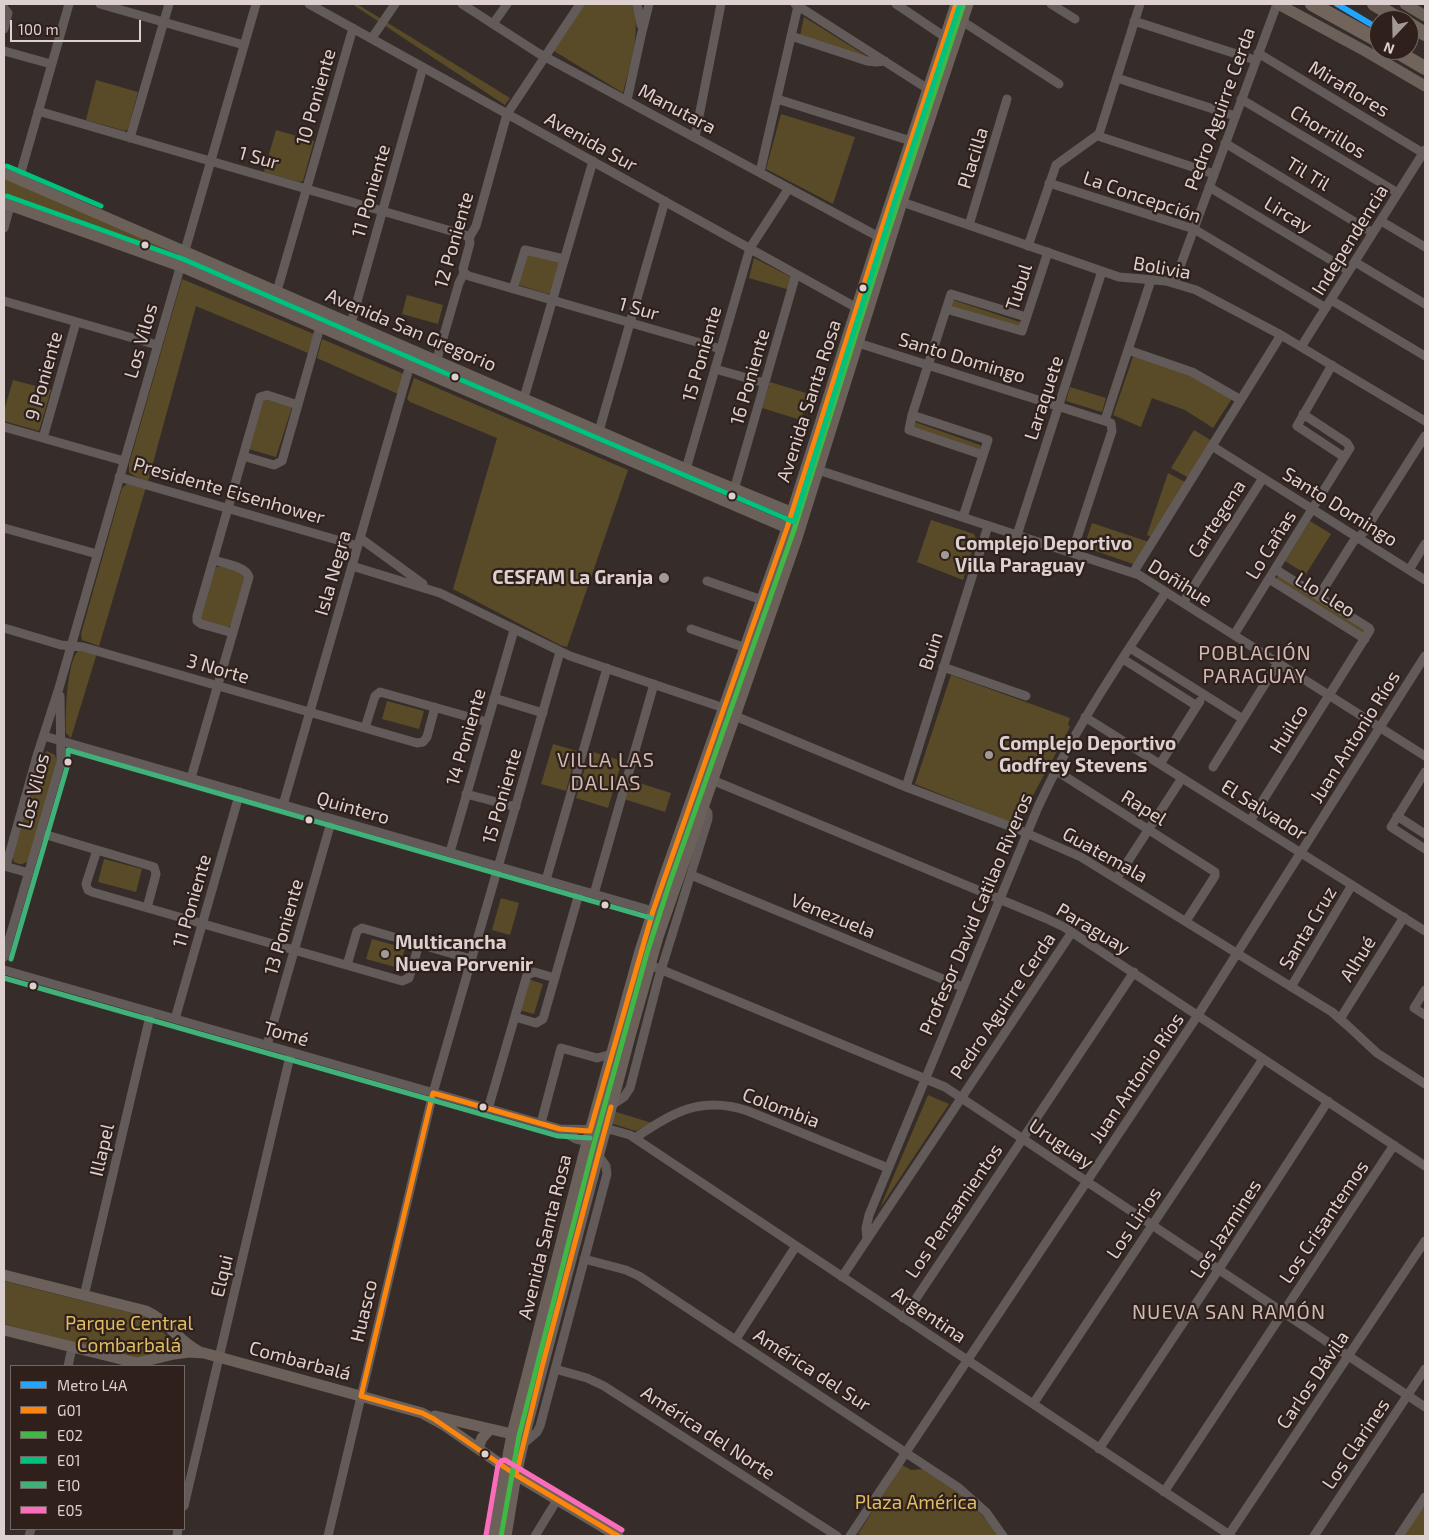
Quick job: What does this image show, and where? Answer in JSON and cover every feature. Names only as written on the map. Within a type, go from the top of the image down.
[{"type":"highway","points":[[1312,4],[1369,36]]},
{"type":"highway","points":[[1411,60],[1425,68]]},
{"type":"main road","name":"Avenida Santa Rosa","points":[[493,1536],[512,1434],[589,1136],[640,951],[688,807],[787,528],[956,4]]},
{"type":"main road","name":"Avenida Santa Rosa","points":[[506,1536],[523,1444],[599,1151],[666,910],[800,528],[902,202],[968,4]]},
{"type":"main road","points":[[1278,4],[1425,86]]},
{"type":"main road","points":[[1405,4],[1425,16]]},
{"type":"main road","name":"Avenida San Gregorio","points":[[4,173],[734,490],[792,512],[800,528],[787,528],[180,266],[7,204]]},
{"type":"main road","points":[[640,951],[650,964]]},
{"type":"main road","name":"Combarbalá","points":[[4,1275],[152,1313],[185,1343],[204,1353]]},
{"type":"main road","name":"Combarbalá","points":[[4,1330],[137,1363],[183,1352],[204,1353],[422,1413],[439,1422],[557,1500],[618,1536]]},
{"type":"main road","points":[[166,1356],[172,1345],[171,1330]]},
{"type":"main road","points":[[422,1413],[512,1434]]},
{"type":"main road","points":[[478,1448],[482,1438],[490,1429]]},
{"type":"street","points":[[19,179],[69,4]]},
{"type":"street","points":[[100,4],[244,45]]},
{"type":"street","points":[[130,138],[169,4]]},
{"type":"street","name":"Los Vilos","points":[[5,866],[7,848],[59,688],[256,4]]},
{"type":"street","name":"Avenida Sur","points":[[309,4],[322,7],[353,28],[857,308]]},
{"type":"street","points":[[372,38],[395,4]]},
{"type":"street","name":"Manutara","points":[[462,4],[545,56],[879,238]]},
{"type":"street","points":[[493,24],[507,4]]},
{"type":"street","name":"12 Poniente","points":[[432,376],[459,283],[464,273],[463,269],[470,243],[469,238],[476,226],[507,114],[580,4]]},
{"type":"street","points":[[637,4],[640,14],[640,36]]},
{"type":"street","points":[[627,100],[640,36],[649,4]]},
{"type":"street","points":[[695,137],[721,4]]},
{"type":"street","points":[[896,4],[945,37]]},
{"type":"street","points":[[1051,4],[1075,19]]},
{"type":"street","points":[[1028,246],[1049,183],[1058,164],[1098,136],[1140,4]]},
{"type":"street","name":"Pedro Aguirre Cerda","points":[[1174,283],[1278,4]]},
{"type":"street","points":[[760,172],[797,5],[928,89]]},
{"type":"street","points":[[4,8],[8,13],[4,29]]},
{"type":"street","name":"Miraflores","points":[[1134,21],[1257,57],[1424,151]]},
{"type":"street","points":[[962,22],[1059,84]]},
{"type":"street","name":"10 Poniente","points":[[277,291],[353,28]]},
{"type":"street","points":[[791,36],[867,61],[885,61]]},
{"type":"street","points":[[4,51],[51,64]]},
{"type":"street","name":"11 Poniente","points":[[351,323],[423,67]]},
{"type":"street","points":[[1117,78],[1235,116]]},
{"type":"street","points":[[777,99],[911,141]]},
{"type":"street","name":"Placilla","points":[[969,225],[1007,99]]},
{"type":"street","name":"Chorrillos","points":[[1241,99],[1398,192]]},
{"type":"street","name":"1 Sur","points":[[38,111],[465,235],[469,238]]},
{"type":"street","points":[[1098,136],[1214,174]]},
{"type":"street","name":"Til Til","points":[[1225,143],[1373,233]]},
{"type":"street","name":"Independencia","points":[[1301,347],[1424,151]]},
{"type":"street","points":[[524,398],[593,161]]},
{"type":"street","name":"La Concepción","points":[[1049,183],[1194,229],[1326,308]]},
{"type":"street","name":"Lircay","points":[[1209,187],[1349,271]]},
{"type":"street","name":"15 Poniente","points":[[686,469],[750,248],[789,188]]},
{"type":"street","points":[[599,431],[665,202]]},
{"type":"street","name":"Bolivia","points":[[902,202],[1127,279],[1174,283],[1206,294],[1281,335],[1425,420]]},
{"type":"street","points":[[4,228],[7,204]]},
{"type":"street","points":[[1381,221],[1425,247]]},
{"type":"street","points":[[513,289],[525,250],[564,259]]},
{"type":"street","name":"Tubul","points":[[946,308],[1022,332],[1048,252]]},
{"type":"street","points":[[1355,262],[1425,304]]},
{"type":"street","name":"Laraquete","points":[[1017,535],[1102,271]]},
{"type":"street","name":"1 Sur","points":[[464,273],[552,301],[721,349]]},
{"type":"street","name":"16 Poniente","points":[[734,490],[796,274]]},
{"type":"street","points":[[1072,553],[1112,431],[1109,423],[1128,350],[1151,280]]},
{"type":"street","points":[[983,455],[909,430],[928,364],[951,294],[1026,317]]},
{"type":"street","points":[[1331,300],[1425,356]]},
{"type":"street","points":[[4,302],[157,345]]},
{"type":"street","name":"9 Poniente","points":[[43,438],[76,322]]},
{"type":"street","points":[[243,456],[274,465],[280,464],[283,459],[320,327]]},
{"type":"street","points":[[1133,573],[1281,335]]},
{"type":"street","name":"Santo Domingo","points":[[858,343],[1109,423]]},
{"type":"street","name":"Isla Negra","points":[[283,805],[414,350]]},
{"type":"street","points":[[1128,350],[1192,372],[1240,400]]},
{"type":"street","points":[[1332,365],[1297,426],[1344,457]]},
{"type":"street","points":[[715,369],[765,383]]},
{"type":"street","points":[[233,633],[201,624],[197,621],[196,616],[260,397],[267,395],[298,405]]},
{"type":"street","name":"Lo Cañas","points":[[1234,635],[1350,448],[1350,445],[1303,414]]},
{"type":"street","points":[[912,416],[988,440],[963,517]]},
{"type":"street","points":[[4,427],[124,461]]},
{"type":"street","points":[[1319,596],[1353,542],[1364,532],[1425,436]]},
{"type":"street","name":"Santo Domingo","points":[[1212,446],[1425,580]]},
{"type":"street","name":"Doñihue","points":[[806,466],[1133,573],[1425,756]]},
{"type":"street","name":"Presidente Eisenhower","points":[[119,477],[359,542],[429,589]]},
{"type":"street","name":"Cartegena","points":[[1182,603],[1263,478]]},
{"type":"street","name":"Buin","points":[[906,787],[988,526]]},
{"type":"street","points":[[4,528],[97,554]]},
{"type":"street","points":[[1409,570],[1425,544]]},
{"type":"street","points":[[191,778],[248,575],[243,570],[213,560]]},
{"type":"street","name":"Presidente Eisenhower","points":[[352,566],[429,589],[560,652],[724,708]]},
{"type":"street","name":"Llo Lleo","points":[[1275,568],[1370,629]]},
{"type":"street","name":"Llo Lleo","points":[[1269,579],[1365,639]]},
{"type":"street","points":[[707,581],[762,600]]},
{"type":"street","name":"Profesor David Catilao Riveros","points":[[867,1240],[866,1228],[869,1216],[888,1168],[962,986],[1055,770],[1085,717],[1166,592]]},
{"type":"street","name":"3 Norte","points":[[4,628],[61,645],[83,647],[417,743],[423,742],[427,737],[435,707]]},
{"type":"street","points":[[691,629],[746,648]]},
{"type":"street","name":"Huilco","points":[[1250,821],[1370,629]]},
{"type":"street","name":"14 Poniente","points":[[450,852],[514,630]]},
{"type":"street","points":[[1130,648],[1243,719]]},
{"type":"street","name":"15 Poniente","points":[[433,1092],[560,652]]},
{"type":"street","name":"Juan Antonio Ríos","points":[[850,1536],[1198,1016],[1425,656]]},
{"type":"street","points":[[1123,659],[1197,706]]},
{"type":"street","points":[[1213,767],[1278,663]]},
{"type":"street","points":[[943,667],[1026,696]]},
{"type":"street","points":[[546,880],[607,668]]},
{"type":"street","points":[[594,894],[654,684]]},
{"type":"street","name":"Los Vilos","points":[[4,957],[60,762],[59,688]]},
{"type":"street","points":[[365,728],[375,696],[380,692],[487,722]]},
{"type":"street","points":[[1160,764],[1204,695]]},
{"type":"street","points":[[494,698],[543,713]]},
{"type":"street","name":"Guatemala","points":[[735,716],[906,787],[1027,833],[1081,857],[1340,1019],[1377,1053],[1425,1084]]},
{"type":"street","name":"El Salvador","points":[[1085,717],[1352,885],[1424,928]]},
{"type":"street","name":"Quintero","points":[[44,736],[653,911]]},
{"type":"street","name":"Rapel","points":[[1055,770],[1216,873],[1186,921]]},
{"type":"street","points":[[1425,772],[1390,827],[1425,849]]},
{"type":"street","points":[[1117,878],[1182,778]]},
{"type":"street","name":"Paraguay","points":[[712,780],[999,898],[1046,918],[1072,932],[1425,1166]]},
{"type":"street","name":"11 Poniente","points":[[175,1019],[240,792]]},
{"type":"street","points":[[466,794],[516,807]]},
{"type":"street","points":[[688,807],[696,804],[703,806]]},
{"type":"street","name":"Avenida Santa Rosa","points":[[612,1105],[624,1097],[630,1088],[662,970],[708,819],[708,813],[703,806]]},
{"type":"street","points":[[1397,816],[1425,834]]},
{"type":"street","name":"13 Poniente","points":[[267,1045],[332,819]]},
{"type":"street","points":[[40,833],[154,867],[156,874],[147,908]]},
{"type":"street","points":[[96,850],[86,884],[88,890],[147,908],[404,980],[410,975],[419,944]]},
{"type":"street","points":[[5,866],[29,873]]},
{"type":"street","name":"Venezuela","points":[[691,875],[962,986]]},
{"type":"street","name":"Santa Cruz","points":[[1291,987],[1352,885]]},
{"type":"street","points":[[515,1017],[536,1023],[541,1022],[544,1017],[580,890]]},
{"type":"street","name":"Alhué","points":[[1340,1019],[1404,917]]},
{"type":"street","points":[[347,965],[356,934],[362,928],[471,959]]},
{"type":"street","name":"Pedro Aguirre Cerda","points":[[962,1097],[1072,932]]},
{"type":"street","name":"Uruguay","points":[[650,964],[925,1078],[962,1097],[1425,1406]]},
{"type":"street","name":"Tomé","points":[[4,970],[560,1130],[589,1136],[605,1130]]},
{"type":"street","points":[[488,1109],[527,974],[534,972],[555,978]]},
{"type":"street","name":"Los Pensamientos","points":[[903,1318],[1134,972]]},
{"type":"street","points":[[1425,990],[1419,1004],[1425,1015]]},
{"type":"street","name":"Illapel","points":[[84,1296],[151,1012]]},
{"type":"street","points":[[540,1124],[561,1048],[597,1058],[608,1069]]},
{"type":"street","name":"Elqui","points":[[185,1502],[292,1052]]},
{"type":"street","points":[[597,1058],[612,1054]]},
{"type":"street","name":"Los Lirios","points":[[1033,1404],[1262,1059]]},
{"type":"street","name":"Huasco","points":[[328,1536],[433,1092]]},
{"type":"street","name":"Profesor David Catilao Riveros","points":[[842,1277],[962,1097]]},
{"type":"street","name":"Los Jazmines","points":[[1099,1448],[1219,1269],[1328,1101]]},
{"type":"street","name":"Colombia","points":[[635,1138],[669,1116],[685,1109],[709,1105],[724,1105],[748,1111],[888,1168]]},
{"type":"street","name":"Argentina","points":[[605,1130],[619,1131],[635,1138],[1229,1536]]},
{"type":"street","name":"Tomé","points":[[589,1136],[599,1151]]},
{"type":"street","name":"Los Crisantemos","points":[[1164,1492],[1394,1145]]},
{"type":"street","name":"Avenida Santa Rosa","points":[[523,1444],[539,1430],[607,1171],[599,1151]]},
{"type":"street","name":"Carlos Dávila","points":[[1229,1536],[1425,1241]]},
{"type":"street","points":[[736,1339],[796,1246]]},
{"type":"street","name":"América del Sur","points":[[584,1259],[633,1273],[736,1339],[906,1452],[971,1498],[986,1512],[1003,1536]]},
{"type":"street","points":[[68,1365],[72,1348]]},
{"type":"street","name":"América del Norte","points":[[555,1369],[587,1378],[604,1386],[838,1536]]},
{"type":"street","name":"Los Clarines","points":[[1314,1536],[1425,1369]]},
{"type":"street","points":[[1399,1536],[1425,1497]]},
{"type":"street","points":[[535,1536],[557,1500]]},
{"type":"green space","points":[[352,4],[357,4],[510,98],[505,105]]},
{"type":"green space","points":[[585,4],[633,4],[636,26],[635,38],[623,93],[554,51]]},
{"type":"green space","points":[[804,17],[868,57],[800,36]]},
{"type":"green space","points":[[96,80],[138,92],[128,129],[125,131],[86,120]]},
{"type":"green space","points":[[781,114],[855,137],[833,204],[766,169]]},
{"type":"green space","points":[[276,130],[314,141],[303,181],[299,182],[264,172]]},
{"type":"green space","points":[[4,177],[176,253],[169,256],[156,252],[4,196]]},
{"type":"green space","points":[[524,254],[558,260],[560,264],[552,292],[548,294],[519,285]]},
{"type":"green space","points":[[754,258],[793,278],[790,290],[749,278]]},
{"type":"green space","points":[[182,279],[314,334],[308,353],[196,306],[148,481],[129,472],[129,464]]},
{"type":"green space","points":[[407,295],[443,305],[438,324],[402,314]]},
{"type":"green space","points":[[953,300],[1020,322],[1021,328],[950,308]]},
{"type":"green space","points":[[322,339],[404,374],[398,394],[317,358]]},
{"type":"green space","points":[[1135,351],[1191,371],[1233,397],[1213,428],[1185,410],[1152,398],[1141,427],[1113,415]]},
{"type":"green space","points":[[414,378],[628,470],[567,647],[453,589],[497,438],[410,402],[407,399]]},
{"type":"green space","points":[[13,380],[51,390],[39,431],[4,421],[4,411]]},
{"type":"green space","points":[[770,382],[809,394],[801,420],[762,408]]},
{"type":"green space","points":[[1070,387],[1106,398],[1102,412],[1066,401]]},
{"type":"green space","points":[[264,399],[292,407],[276,457],[249,449]]},
{"type":"green space","points":[[912,421],[980,445],[982,449],[979,451],[909,430]]},
{"type":"green space","points":[[1194,430],[1212,441],[1189,478],[1171,468]]},
{"type":"green space","points":[[1168,473],[1185,482],[1152,537],[1147,535]]},
{"type":"green space","points":[[128,483],[146,487],[99,646],[82,640],[81,634],[122,488]]},
{"type":"green space","name":"Complejo Deportivo Villa Paraguay","points":[[931,520],[974,534],[976,539],[963,580],[917,562]]},
{"type":"green space","points":[[1310,521],[1331,534],[1306,574],[1285,561]]},
{"type":"green space","points":[[1092,523],[1149,542],[1136,565],[1084,547]]},
{"type":"green space","points":[[216,567],[232,569],[245,576],[231,625],[226,629],[202,621],[200,613]]},
{"type":"green space","points":[[1279,574],[1368,630],[1364,637],[1275,581]]},
{"type":"green space","points":[[78,651],[97,653],[71,738],[66,733],[66,703],[71,666]]},
{"type":"green space","name":"Complejo Deportivo Godfrey Stevens","points":[[951,675],[1070,718],[1068,725],[1070,727],[1017,825],[915,784]]},
{"type":"green space","points":[[387,701],[424,711],[419,729],[382,719]]},
{"type":"green space","points":[[553,744],[577,751],[566,791],[541,784]]},
{"type":"green space","points":[[47,751],[55,755],[57,763],[29,860],[24,864],[18,864],[14,862],[13,857],[42,756]]},
{"type":"green space","points":[[590,751],[622,761],[608,808],[576,798]]},
{"type":"green space","points":[[630,780],[671,793],[665,812],[624,799]]},
{"type":"green space","points":[[104,859],[142,869],[136,892],[98,882]]},
{"type":"green space","points":[[501,898],[519,903],[510,935],[492,930]]},
{"type":"green space","name":"Multicancha Nueva Porvenir","points":[[372,939],[405,948],[399,968],[366,959]]},
{"type":"green space","points":[[528,979],[543,984],[534,1014],[519,1010]]},
{"type":"green space","points":[[928,1095],[949,1104],[880,1208]]},
{"type":"green space","points":[[613,1111],[652,1123],[636,1131],[610,1123]]},
{"type":"green space","name":"Parque Central Combarbalá","points":[[4,1281],[147,1317],[168,1337],[164,1351],[136,1360],[4,1324]]},
{"type":"green space","name":"Plaza América","points":[[902,1465],[911,1470],[923,1469],[961,1492],[991,1525],[998,1536],[862,1536],[858,1534]]},
{"type":"green space","points":[[1425,1503],[1425,1536],[1403,1536]]},
{"type":"metro line","name":"L4A","points":[[1337,4],[1369,23]]},
{"type":"transit line","name":"G01","points":[[618,1536],[516,1475],[434,1419],[422,1413],[361,1396],[433,1093],[560,1129],[590,1131],[653,911],[787,528],[879,237],[956,4]]},
{"type":"transit line","name":"E01","points":[[7,196],[183,259],[794,522],[895,200],[960,4]]},
{"type":"transit line","name":"E02","points":[[501,1536],[519,1436],[594,1144],[647,953],[670,882],[794,530],[886,239],[963,6]]},
{"type":"transit line","name":"E01","points":[[7,166],[101,206]]},
{"type":"transit line","name":"E10","points":[[11,959],[68,764],[68,750],[651,918]]},
{"type":"transit line","name":"E10","points":[[4,978],[558,1136],[590,1138]]},
{"type":"transit line","name":"G01","points":[[516,1475],[543,1363],[611,1107]]},
{"type":"transit line","name":"E05","points":[[486,1535],[498,1465],[501,1461],[505,1460],[622,1530]]},
{"type":"place","name":"Complejo Deportivo Villa Paraguay","points":[[945,555]]},
{"type":"place","name":"CESFAM La Granja","points":[[664,578]]},
{"type":"place","name":"Complejo Deportivo Godfrey Stevens","points":[[989,755]]},
{"type":"place","name":"Multicancha Nueva Porvenir","points":[[385,954]]},
{"type":"district","name":"POBLACIÓN PARAGUAY","points":[[1255,664]]},
{"type":"district","name":"VILLA LAS DALIAS","points":[[606,772]]},
{"type":"district","name":"NUEVA SAN RAMÓN","points":[[1229,1312]]}]
